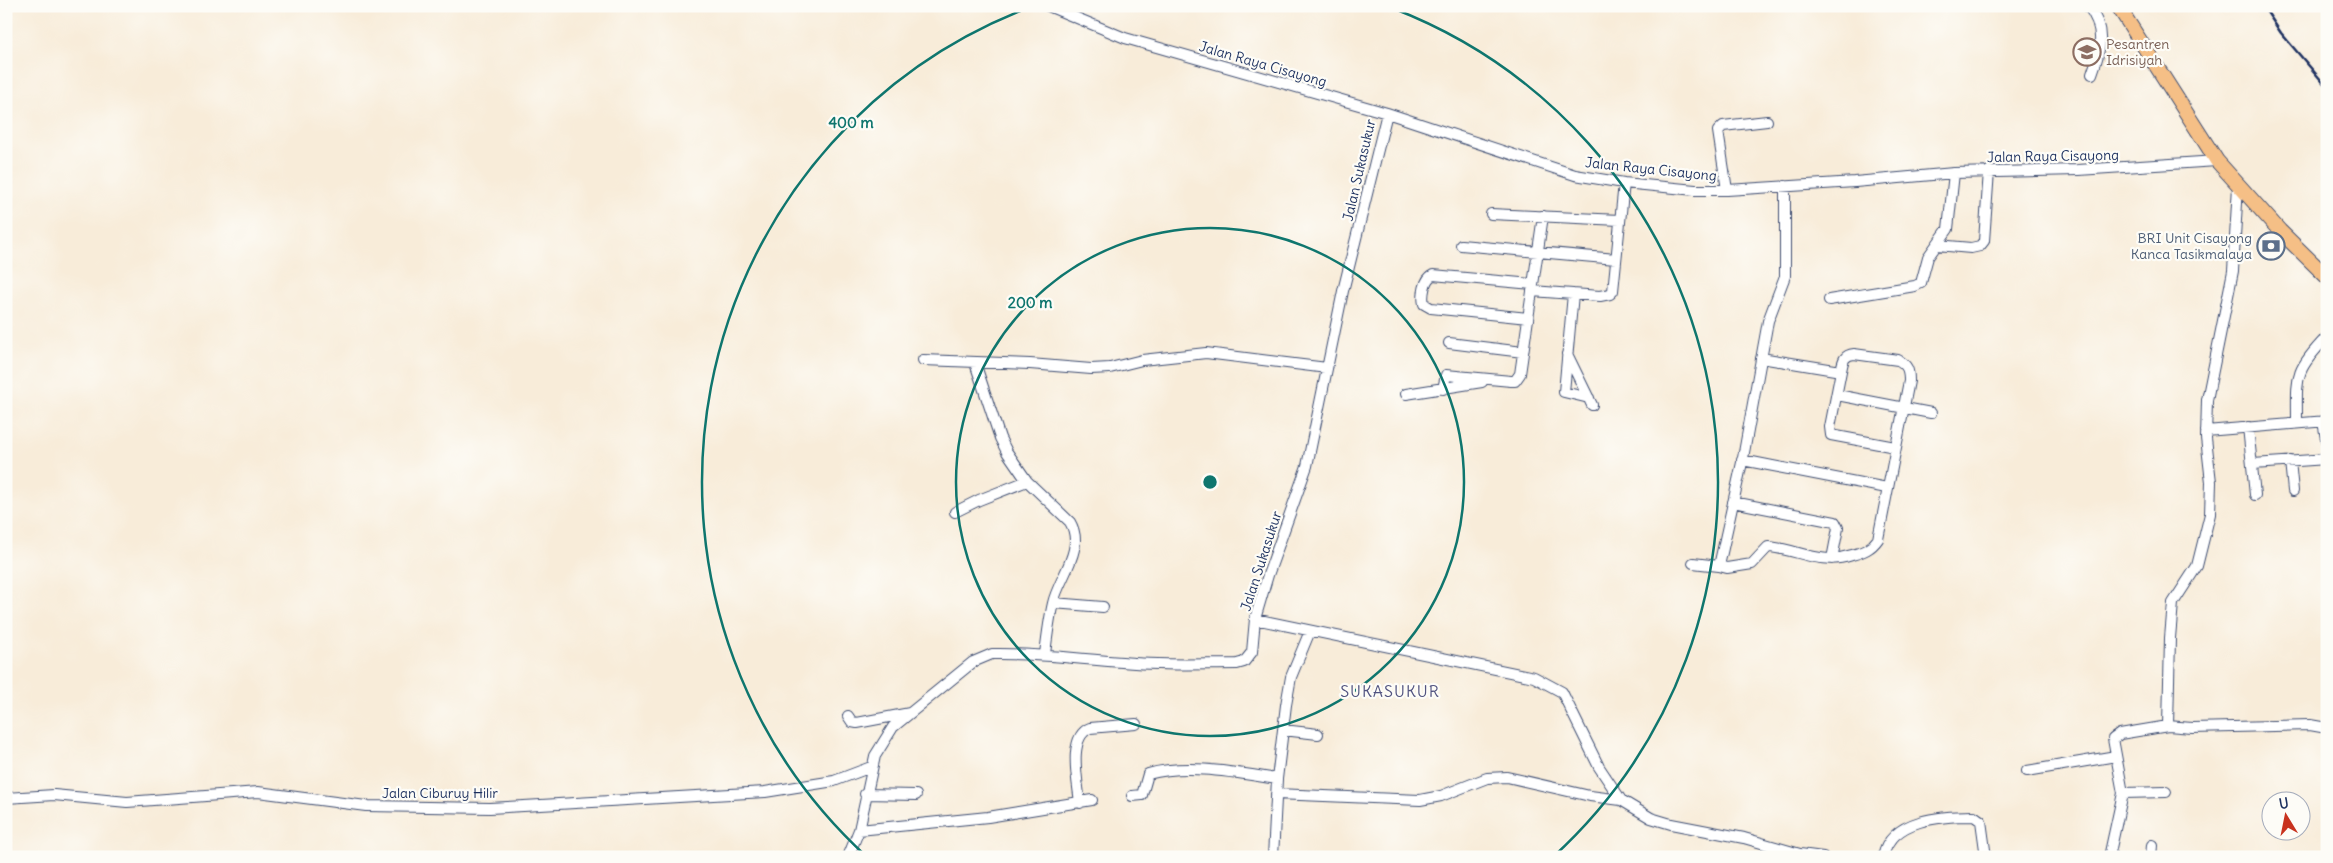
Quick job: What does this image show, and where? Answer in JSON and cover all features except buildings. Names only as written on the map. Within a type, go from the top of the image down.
[{"type":"highway","points":[[2118,6],[2217,161],[2238,186],[2327,277]]},
{"type":"street","name":"Jalan Raya Cisayong","points":[[1048,6],[1125,38],[1387,113],[1575,175],[1624,183],[1695,190],[1727,190],[1954,172],[2118,168],[2217,161]]},
{"type":"street","points":[[2088,6],[2096,18],[2101,48],[2092,74]]},
{"type":"street","name":"Jalan Sukasukur","points":[[848,857],[858,830],[871,767],[879,748],[893,727],[973,662],[984,657],[1004,654],[1045,654],[1123,663],[1237,664],[1244,662],[1252,652],[1256,619],[1307,466],[1327,368],[1387,113]]},
{"type":"street","points":[[1727,190],[1718,131],[1723,126],[1767,121]]},
{"type":"street","points":[[1937,245],[1970,248],[1980,246],[1984,241],[1989,171]]},
{"type":"street","points":[[1829,300],[1918,285],[1923,280],[1928,257],[1949,224],[1954,172]]},
{"type":"street","points":[[1528,318],[1431,308],[1424,304],[1423,301],[1427,280],[1433,275],[1533,287],[1573,294],[1600,296],[1610,294],[1613,291],[1624,183]]},
{"type":"street","points":[[1719,566],[1742,460],[1768,321],[1785,276],[1786,186]]},
{"type":"street","points":[[2168,726],[2170,638],[2173,603],[2197,566],[2210,514],[2211,482],[2206,431],[2209,391],[2233,272],[2238,186]]},
{"type":"street","points":[[1491,214],[1620,220]]},
{"type":"street","points":[[1406,394],[1443,389],[1446,376],[1511,381],[1518,378],[1543,216]]},
{"type":"street","points":[[1461,245],[1616,259]]},
{"type":"street","points":[[1566,354],[1590,401],[1564,392],[1566,354],[1573,294]]},
{"type":"street","points":[[2297,424],[2299,373],[2311,354],[2327,337]]},
{"type":"street","points":[[1449,343],[1523,352]]},
{"type":"street","points":[[923,360],[1030,364],[1091,369],[1110,368],[1142,360],[1206,353],[1327,368]]},
{"type":"street","points":[[1693,562],[1727,568],[1752,564],[1768,547],[1837,560],[1865,551],[1872,547],[1878,539],[1909,381],[1909,370],[1905,363],[1898,360],[1849,354],[1843,360],[1830,428],[1831,435],[1895,448]]},
{"type":"street","points":[[1761,358],[1841,371]]},
{"type":"street","points":[[976,363],[1000,438],[1007,452],[1027,481],[1070,522],[1075,530],[1076,540],[1072,555],[1053,603],[1045,654]]},
{"type":"street","points":[[1837,395],[1931,413]]},
{"type":"street","points":[[2206,431],[2325,421],[2327,445]]},
{"type":"street","points":[[2248,427],[2255,495]]},
{"type":"street","points":[[2253,464],[2327,459]]},
{"type":"street","points":[[1742,460],[1887,488]]},
{"type":"street","points":[[2290,462],[2293,491]]},
{"type":"street","points":[[955,512],[1027,481]]},
{"type":"street","points":[[1733,502],[1835,522],[1838,528],[1832,560]]},
{"type":"street","points":[[1053,603],[1103,607]]},
{"type":"street","points":[[1256,619],[1534,676],[1553,685],[1562,692],[1599,767],[1621,800],[1651,818],[1671,824],[1744,838],[1800,854],[1822,857]]},
{"type":"street","points":[[1273,857],[1277,779],[1291,677],[1310,631]]},
{"type":"street","points":[[848,716],[852,722],[857,723],[911,712]]},
{"type":"street","points":[[1080,803],[1076,749],[1079,736],[1090,728],[1136,724]]},
{"type":"street","points":[[2109,857],[2123,792],[2113,739],[2116,735],[2168,726],[2192,728],[2310,724],[2327,728]]},
{"type":"street","points":[[1283,730],[1318,734]]},
{"type":"street","points":[[2027,771],[2116,756]]},
{"type":"street","name":"Jalan Ciburuy Hilir","points":[[6,798],[54,795],[127,802],[258,792],[366,806],[490,808],[765,792],[834,781],[871,767]]},
{"type":"street","points":[[1132,796],[1142,795],[1148,774],[1158,772],[1216,771],[1277,779]]},
{"type":"street","points":[[1276,794],[1362,796],[1420,800],[1442,796],[1487,778],[1507,777],[1598,798],[1621,800]]},
{"type":"street","points":[[2123,792],[2166,792]]},
{"type":"street","points":[[865,794],[916,795]]},
{"type":"street","points":[[858,830],[988,817],[1092,800]]},
{"type":"street","points":[[1882,857],[1885,846],[1892,837],[1913,825],[1931,818],[1974,816],[1981,822],[1986,857]]},
{"type":"street","points":[[2151,857],[2152,845]]},
{"type":"railway","points":[[2263,6],[2281,33],[2327,87]]},
{"type":"place","name":"Pesantren Idrisiyah","points":[[2087,52]]},
{"type":"place","name":"BRI Unit Cisayong Kanca Tasikmalaya","points":[[2271,246]]},
{"type":"district","name":"SUKASUKUR","points":[[1390,691]]}]
